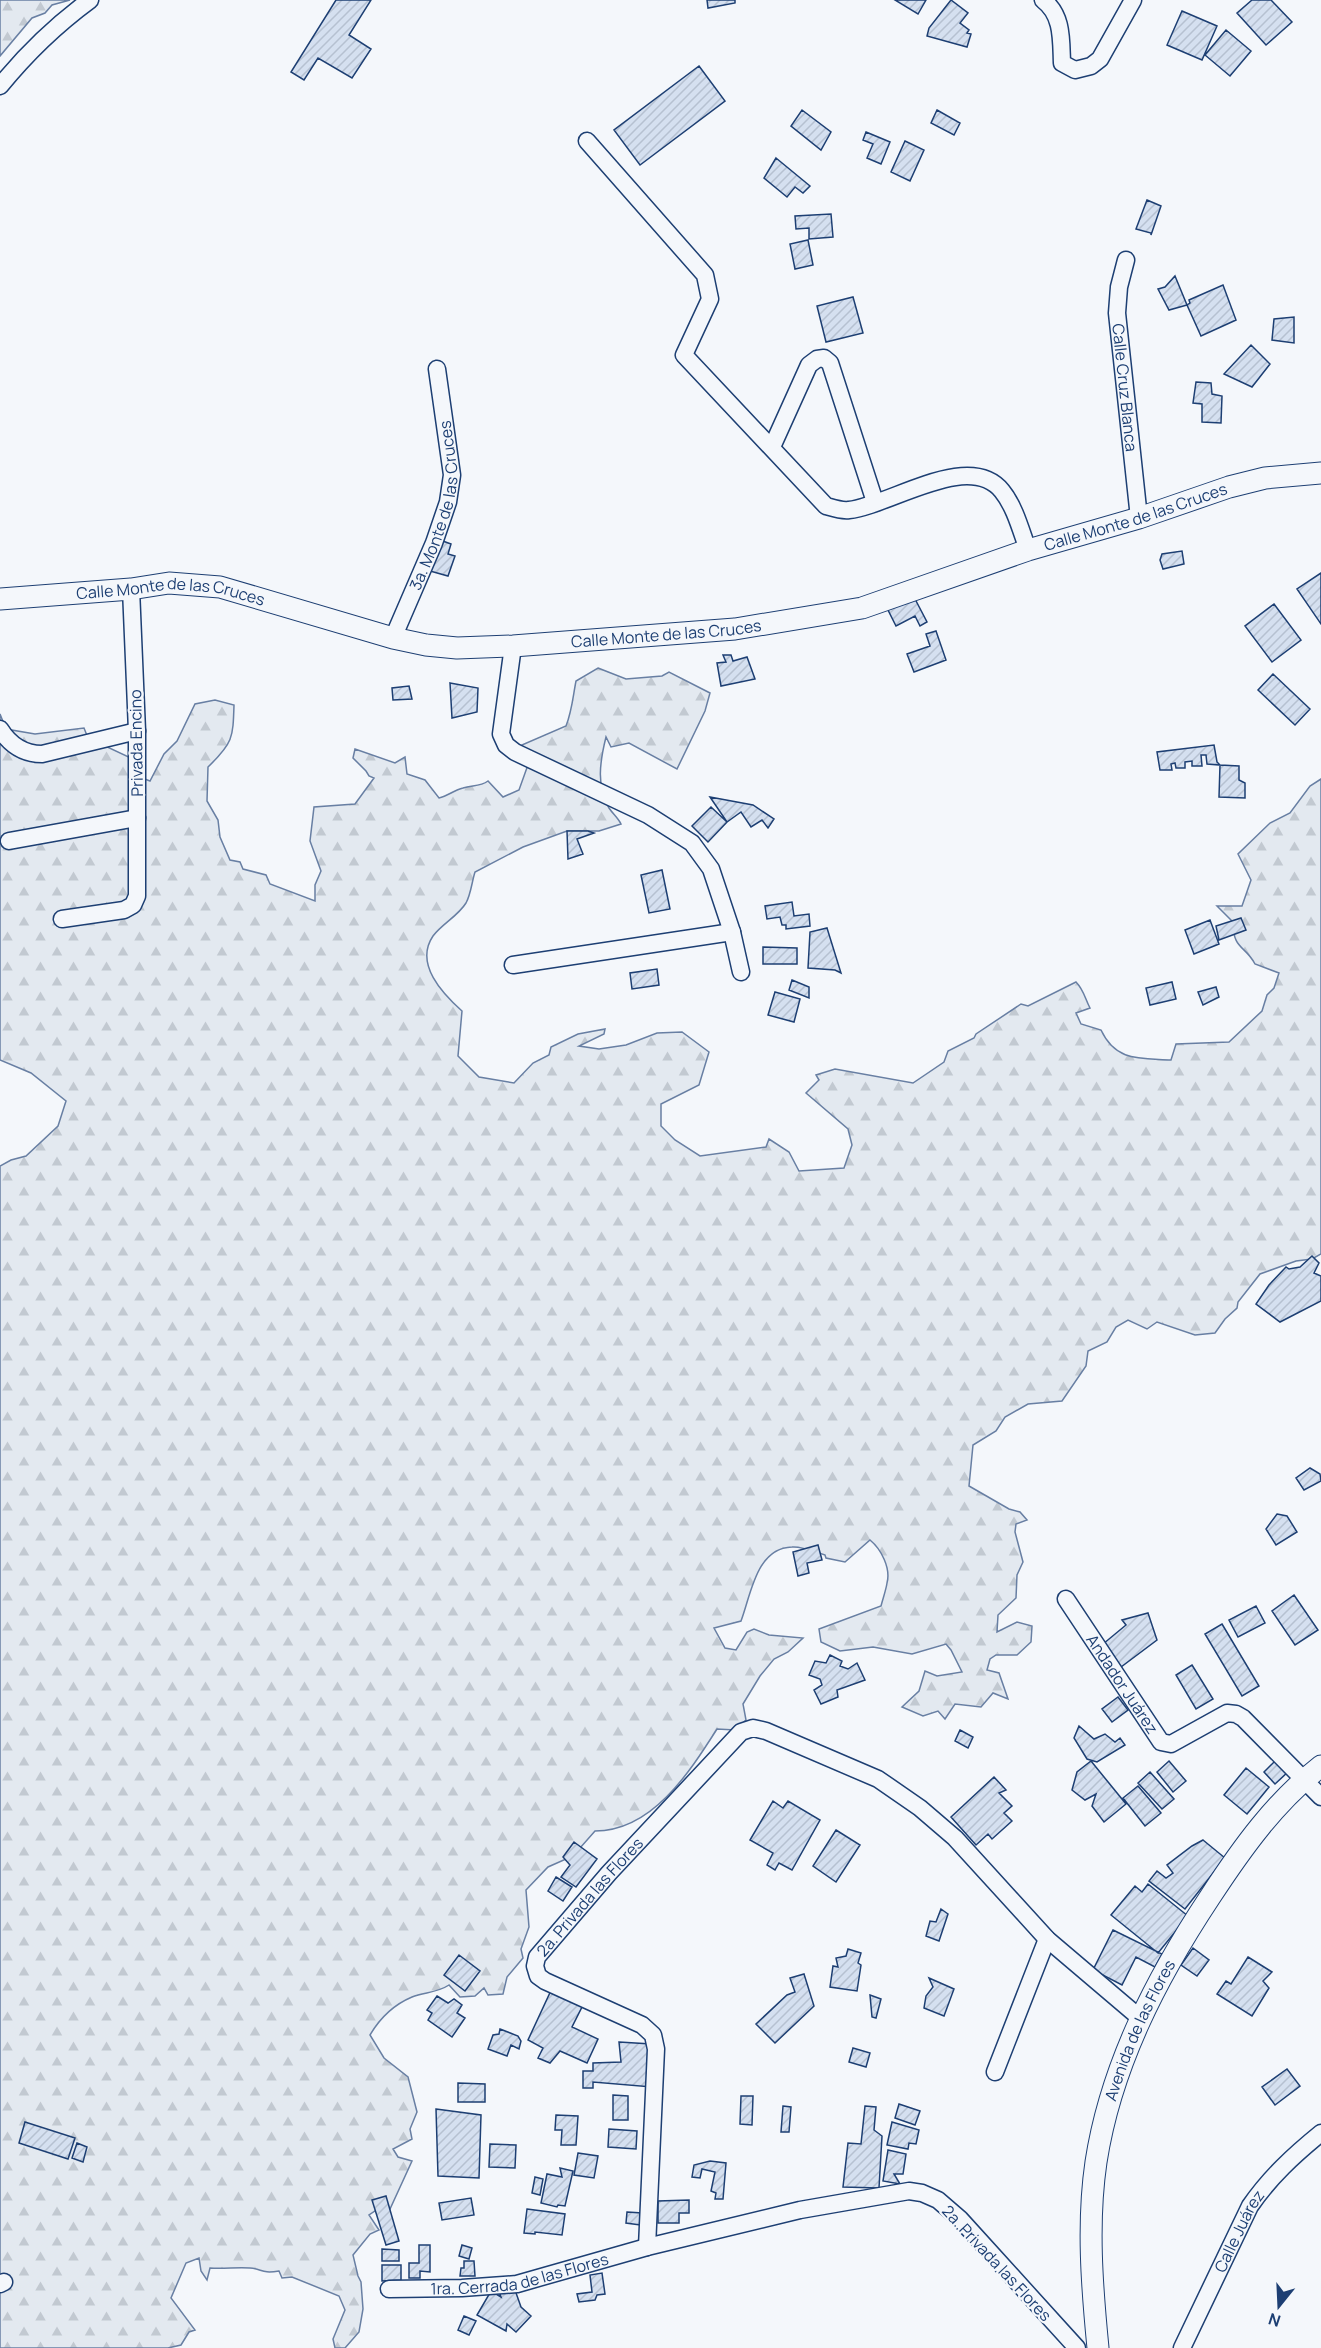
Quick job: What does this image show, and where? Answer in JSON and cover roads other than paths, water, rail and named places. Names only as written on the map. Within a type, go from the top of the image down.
[{"type":"street","points":[[0,86],[18,64],[63,19],[90,0]]},
{"type":"street","points":[[1043,0],[1052,6],[1059,22],[1062,63],[1075,70],[1091,66],[1100,59],[1133,0]]},
{"type":"street","points":[[587,141],[705,275],[710,299],[684,355],[826,506],[849,510],[953,477],[974,476],[990,481],[1009,501],[1028,550]]},
{"type":"street","name":"Calle Cruz Blanca","points":[[1126,260],[1119,287],[1117,313],[1139,518]]},
{"type":"street","points":[[772,447],[809,365],[817,359],[824,358],[830,363],[875,502]]},
{"type":"street","name":"3a. Monte de las Cruces","points":[[393,638],[434,543],[448,502],[452,475],[437,369]]},
{"type":"street","name":"Calle Monte de las Cruces","points":[[0,598],[131,589],[169,583],[220,587],[393,638],[426,645],[457,648],[513,646],[735,629],[862,608],[1028,550],[1139,518],[1229,487],[1265,477],[1321,473]]},
{"type":"street","name":"Privada Encino","points":[[62,919],[123,910],[133,905],[137,896],[137,731],[131,589]]},
{"type":"street","points":[[513,646],[501,734],[506,745],[515,752],[648,815],[692,843],[711,868],[732,932],[741,972]]},
{"type":"street","points":[[0,729],[6,739],[31,754],[42,754],[137,731]]},
{"type":"street","points":[[9,840],[137,818]]},
{"type":"street","points":[[513,965],[732,932]]},
{"type":"street","name":"Andador Juárez","points":[[1066,1599],[1161,1742],[1171,1744],[1227,1713],[1236,1714],[1243,1718],[1321,1797]]},
{"type":"street","name":"2a. Privada las Flores","points":[[1077,2348],[960,2219],[938,2200],[922,2193],[909,2191],[800,2210],[647,2247],[656,2049],[653,2035],[642,2025],[545,1981],[538,1976],[535,1966],[537,1957],[609,1873],[741,1732],[753,1728],[878,1779],[920,1809],[955,1838],[1047,1939],[1140,2018]]},
{"type":"street","name":"Avenida de las Flores","points":[[1098,2348],[1093,2283],[1093,2196],[1096,2163],[1106,2116],[1140,2018],[1176,1948],[1258,1827],[1302,1780],[1321,1766]]},
{"type":"street","points":[[995,2072],[1047,1939]]},
{"type":"street","name":"Calle Juárez","points":[[1182,2348],[1250,2206],[1263,2186],[1284,2163],[1321,2133]]},
{"type":"street","name":"1ra. Cerrada de las Flores","points":[[389,2289],[462,2288],[517,2284],[647,2247]]}]
